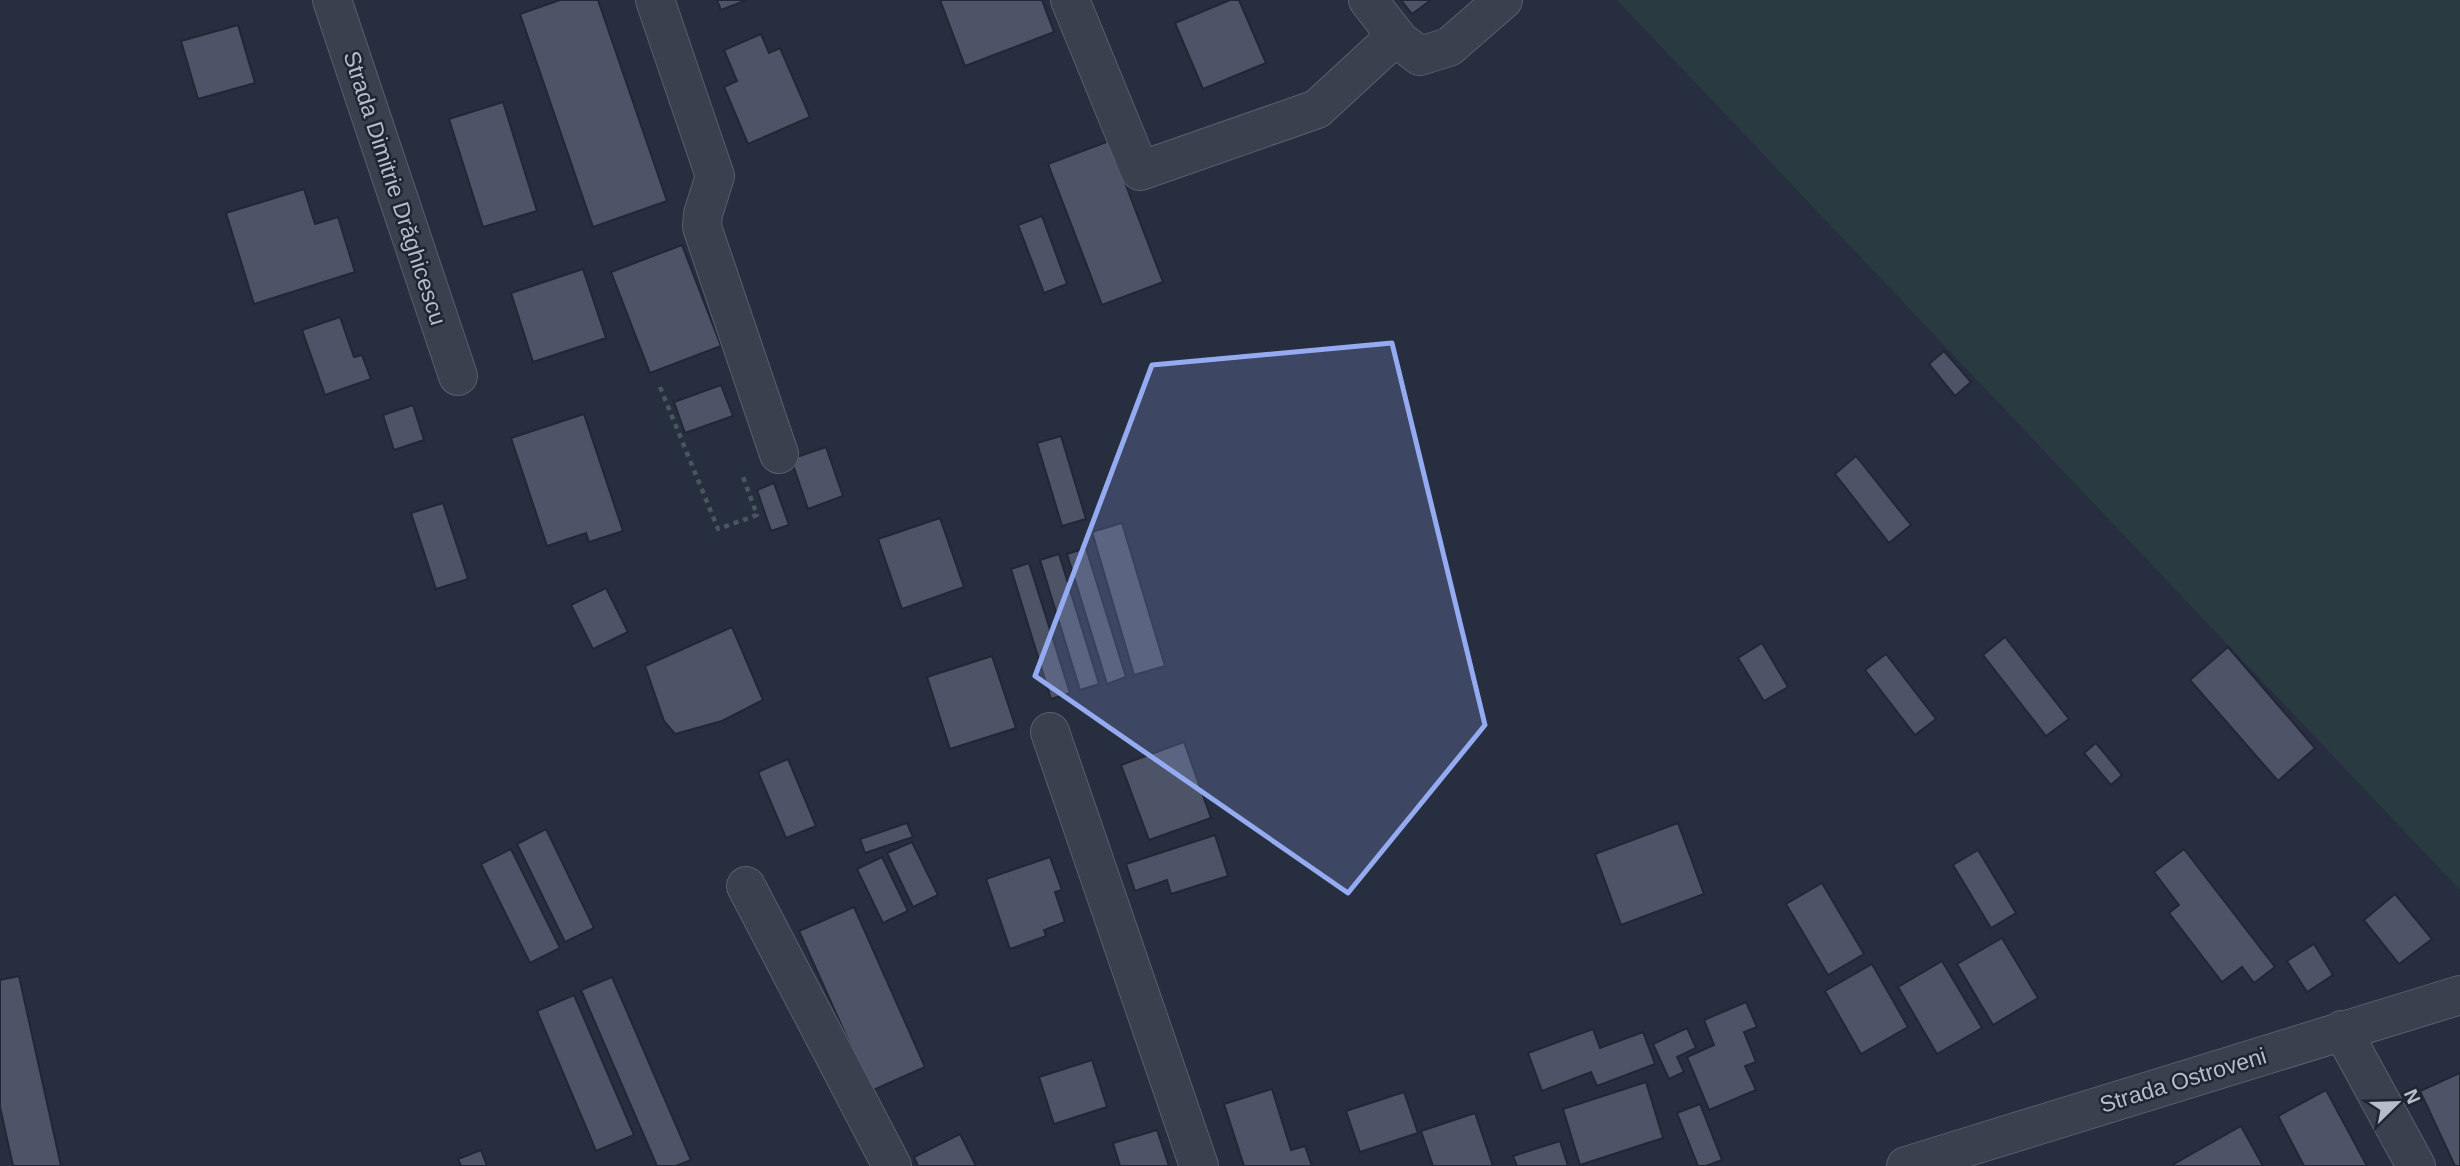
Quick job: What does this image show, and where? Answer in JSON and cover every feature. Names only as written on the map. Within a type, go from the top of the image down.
[{"type":"street","name":"Strada Dimitrie Drăghicescu","points":[[332,0],[458,376]]},
{"type":"street","points":[[655,0],[715,176],[703,214],[702,227],[779,454]]},
{"type":"street","points":[[1070,0],[1140,171],[1317,109],[1396,36]]},
{"type":"street","points":[[1367,0],[1396,36],[1420,56],[1449,47],[1503,0]]},
{"type":"street","points":[[1050,732],[1199,1166]]},
{"type":"street","points":[[746,886],[892,1166]]},
{"type":"street","name":"Strada Ostroveni","points":[[1906,1166],[2460,995]]},
{"type":"street","points":[[2342,1030],[2416,1166]]},
{"type":"path","points":[[660,387],[718,529],[757,515],[741,470]]},
{"type":"highlighted area","points":[[1392,343],[1485,725],[1348,893],[1035,676],[1152,365]]},
{"type":"shaded area","points":[[1617,0],[2460,0],[2460,890]]},
{"type":"building","points":[[560,0],[598,0],[667,201],[593,227],[520,14]]},
{"type":"building","points":[[717,0],[747,0],[721,10]]},
{"type":"building","points":[[940,0],[1042,0],[1054,32],[965,66]]},
{"type":"building","points":[[1230,0],[1239,0],[1266,63],[1203,89],[1175,23]]},
{"type":"building","points":[[1401,0],[1431,0],[1412,14]]},
{"type":"building","points":[[238,25],[255,83],[198,99],[181,41]]},
{"type":"building","points":[[761,34],[769,53],[780,48],[810,117],[748,144],[724,87],[737,81],[724,50]]},
{"type":"building","points":[[503,102],[537,211],[483,227],[449,119]]},
{"type":"building","points":[[1109,141],[1163,282],[1102,305],[1048,164]]},
{"type":"building","points":[[304,189],[315,224],[338,217],[355,272],[254,304],[226,213]]},
{"type":"building","points":[[1042,216],[1067,284],[1044,293],[1018,225]]},
{"type":"building","points":[[682,245],[721,346],[650,373],[611,272]]},
{"type":"building","points":[[583,269],[606,338],[533,362],[511,293]]},
{"type":"building","points":[[340,317],[354,357],[362,355],[371,379],[325,395],[302,330]]},
{"type":"building","points":[[1944,351],[1971,382],[1955,396],[1929,364]]},
{"type":"building","points":[[721,385],[733,416],[685,433],[674,402]]},
{"type":"building","points":[[413,405],[424,440],[394,450],[383,415]]},
{"type":"building","points":[[584,414],[623,531],[589,542],[586,533],[547,546],[511,438]]},
{"type":"building","points":[[1061,436],[1086,519],[1062,526],[1037,443]]},
{"type":"building","points":[[826,447],[843,496],[808,509],[791,459]]},
{"type":"building","points":[[1856,456],[1911,525],[1889,543],[1835,474]]},
{"type":"building","points":[[774,483],[789,525],[771,531],[757,490]]},
{"type":"building","points":[[443,503],[468,579],[436,589],[411,513]]},
{"type":"building","points":[[940,518],[964,587],[902,609],[878,539]]},
{"type":"building","points":[[1122,523],[1165,666],[1134,675],[1092,532]]},
{"type":"building","points":[[1086,548],[1126,677],[1107,684],[1067,554]]},
{"type":"building","points":[[1059,554],[1099,684],[1080,690],[1040,560]]},
{"type":"building","points":[[1029,563],[1070,693],[1051,699],[1011,569]]},
{"type":"building","points":[[606,588],[628,632],[593,649],[571,605]]},
{"type":"building","points":[[732,627],[763,700],[722,721],[675,734],[664,721],[645,666]]},
{"type":"building","points":[[2005,637],[2069,719],[2046,736],[1983,655]]},
{"type":"building","points":[[1762,643],[1788,687],[1764,701],[1738,658]]},
{"type":"building","points":[[2228,647],[2315,748],[2278,781],[2190,680]]},
{"type":"building","points":[[1886,654],[1936,719],[1915,735],[1865,670]]},
{"type":"building","points":[[992,656],[1016,728],[950,749],[927,677]]},
{"type":"building","points":[[1184,742],[1211,818],[1149,840],[1121,765]]},
{"type":"building","points":[[2096,743],[2122,775],[2111,785],[2084,753]]},
{"type":"building","points":[[788,759],[816,826],[786,838],[758,772]]},
{"type":"building","points":[[907,823],[913,837],[865,853],[860,839]]},
{"type":"building","points":[[1678,823],[1704,894],[1621,925],[1595,854]]},
{"type":"building","points":[[546,829],[594,928],[565,942],[517,844]]},
{"type":"building","points":[[1215,835],[1228,876],[1171,894],[1167,880],[1135,891],[1126,864]]},
{"type":"building","points":[[912,842],[938,895],[913,907],[887,853]]},
{"type":"building","points":[[511,849],[560,948],[530,963],[481,864]]},
{"type":"building","points":[[2184,849],[2275,967],[2254,983],[2242,967],[2222,982],[2169,913],[2179,905],[2154,872]]},
{"type":"building","points":[[1978,850],[2016,913],[1991,928],[1953,865]]},
{"type":"building","points":[[882,857],[908,911],[883,923],[857,869]]},
{"type":"building","points":[[1050,857],[1062,890],[1055,892],[1065,922],[1044,930],[1046,936],[1010,949],[986,879]]},
{"type":"building","points":[[1822,883],[1864,954],[1828,975],[1786,904]]},
{"type":"building","points":[[2395,894],[2432,939],[2399,964],[2364,920]]},
{"type":"building","points":[[854,907],[925,1067],[871,1091],[799,931]]},
{"type":"building","points":[[2002,938],[2038,998],[1993,1025],[1957,964]]},
{"type":"building","points":[[2314,944],[2333,975],[2307,992],[2287,961]]},
{"type":"building","points":[[1942,961],[1982,1028],[1937,1054],[1898,987]]},
{"type":"building","points":[[1872,964],[1908,1027],[1861,1054],[1825,991]]},
{"type":"building","points":[[19,976],[61,1166],[13,1166],[0,1107],[0,980]]},
{"type":"building","points":[[612,977],[691,1160],[676,1166],[657,1166],[581,990]]},
{"type":"building","points":[[574,995],[634,1135],[596,1151],[537,1011]]},
{"type":"building","points":[[1746,1002],[1757,1027],[1744,1032],[1756,1062],[1745,1066],[1756,1090],[1709,1110],[1687,1057],[1714,1045],[1704,1020]]},
{"type":"building","points":[[1687,1028],[1696,1048],[1677,1057],[1684,1072],[1669,1079],[1653,1044]]},
{"type":"building","points":[[1593,1029],[1600,1048],[1643,1032],[1655,1064],[1597,1086],[1591,1072],[1542,1091],[1528,1053]]},
{"type":"building","points":[[1092,1060],[1107,1107],[1054,1124],[1039,1077]]},
{"type":"building","points":[[2460,1073],[2460,1166],[2455,1166],[2420,1091]]},
{"type":"building","points":[[1646,1082],[1663,1138],[1580,1165],[1563,1109]]},
{"type":"building","points":[[1272,1089],[1291,1150],[1305,1146],[1312,1166],[1244,1166],[1224,1104]]},
{"type":"building","points":[[2326,1090],[2367,1166],[2304,1166],[2278,1116]]},
{"type":"building","points":[[1404,1092],[1418,1133],[1360,1152],[1346,1111]]},
{"type":"building","points":[[1700,1104],[1722,1160],[1706,1166],[1698,1166],[1677,1113]]},
{"type":"building","points":[[1475,1113],[1493,1166],[1433,1166],[1421,1131]]},
{"type":"building","points":[[2241,1126],[2263,1166],[2174,1166],[2174,1164]]},
{"type":"building","points":[[1157,1130],[1169,1166],[1120,1166],[1113,1143]]},
{"type":"building","points":[[960,1134],[976,1166],[918,1166],[914,1157]]},
{"type":"building","points":[[1560,1141],[1568,1166],[1517,1166],[1513,1156]]},
{"type":"building","points":[[481,1150],[487,1166],[461,1166],[458,1159]]}]
